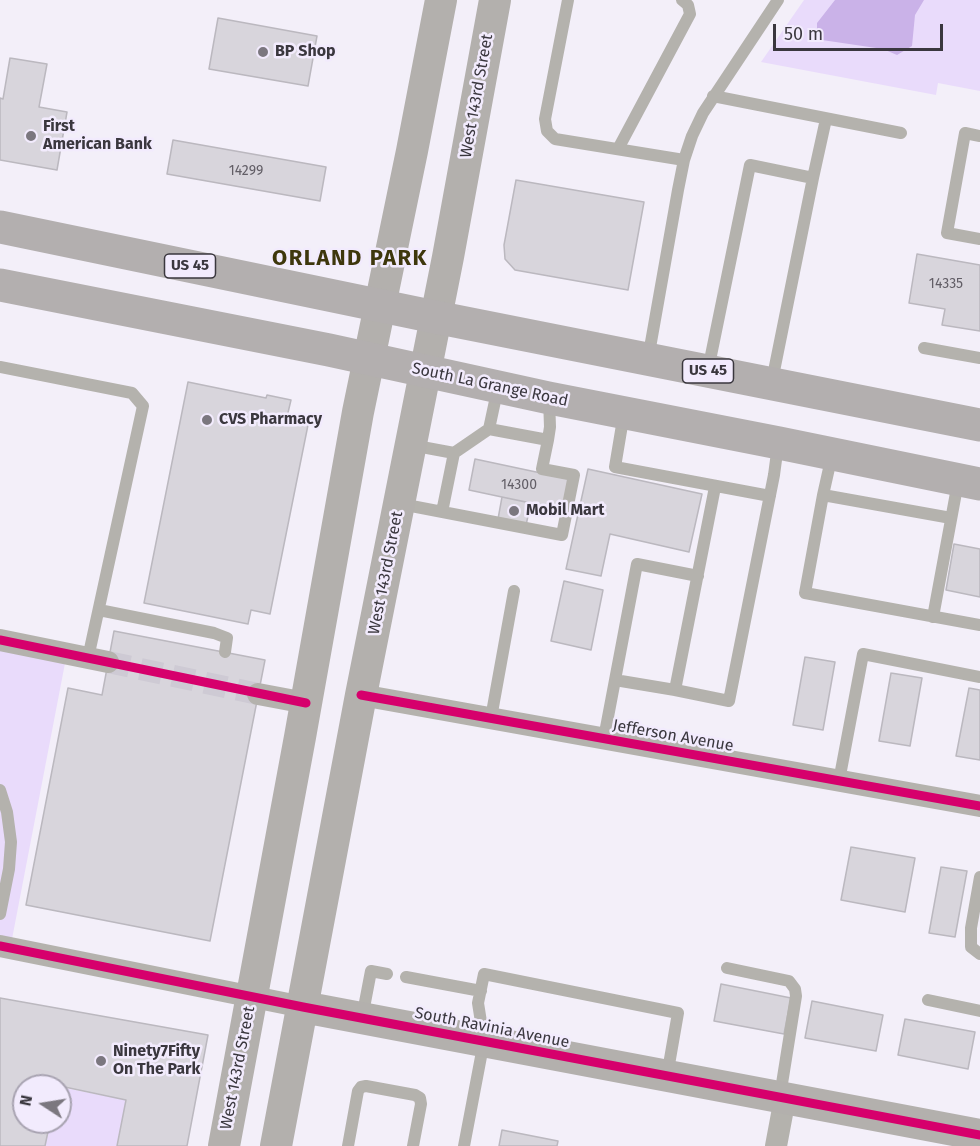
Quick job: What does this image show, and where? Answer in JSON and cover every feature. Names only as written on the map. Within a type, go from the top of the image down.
[{"type":"highway","name":"US 45","points":[[0,227],[380,306],[980,425]]},
{"type":"highway","name":"South La Grange Road","points":[[0,285],[969,482]]},
{"type":"main road","name":"West 143rd Street","points":[[224,1146],[358,412],[441,0]]},
{"type":"main road","name":"West 143rd Street","points":[[276,1146],[361,695],[448,257],[495,0]]},
{"type":"main road","name":"South Ravinia Avenue","points":[[303,1007],[782,1098],[970,1138]]},
{"type":"street","points":[[0,640],[98,660]]},
{"type":"street","points":[[258,694],[306,703]]},
{"type":"street","name":"Jefferson Avenue","points":[[361,695],[980,806]]},
{"type":"street","name":"South Ravinia Avenue","points":[[0,946],[303,1007]]},
{"type":"street","points":[[777,1146],[782,1098]]},
{"type":"lane","points":[[568,0],[545,119],[547,131],[555,139],[684,160]]},
{"type":"lane","points":[[618,149],[690,14],[688,5],[682,0]]},
{"type":"lane","points":[[648,359],[684,160],[692,136],[713,96],[778,0]]},
{"type":"lane","points":[[713,96],[901,133]]},
{"type":"lane","points":[[771,384],[826,119]]},
{"type":"lane","points":[[980,136],[965,133],[947,233],[980,239]]},
{"type":"lane","points":[[708,371],[750,165],[813,178]]},
{"type":"lane","points":[[924,348],[980,358]]},
{"type":"lane","points":[[0,367],[132,393],[143,406],[99,610],[98,660]]},
{"type":"lane","points":[[442,512],[454,453],[489,429],[498,387]]},
{"type":"lane","points":[[400,504],[562,536],[574,475],[542,469],[550,427],[549,398]]},
{"type":"lane","points":[[624,413],[615,466],[770,496]]},
{"type":"lane","points":[[489,429],[548,440]]},
{"type":"lane","points":[[615,680],[729,701],[770,496],[778,443]]},
{"type":"lane","points":[[411,445],[454,453]]},
{"type":"lane","points":[[832,454],[805,593],[980,625]]},
{"type":"lane","points":[[933,617],[951,518],[969,482]]},
{"type":"lane","points":[[675,690],[716,487]]},
{"type":"lane","points":[[823,495],[951,518]]},
{"type":"lane","points":[[604,738],[637,564],[698,576]]},
{"type":"lane","points":[[491,718],[514,591]]},
{"type":"lane","points":[[99,610],[214,633],[227,638],[225,652]]},
{"type":"lane","points":[[839,781],[863,654],[980,677]]},
{"type":"lane","points":[[0,790],[7,812],[11,842],[9,869],[0,914]]},
{"type":"lane","points":[[980,877],[970,928],[971,947],[980,954]]},
{"type":"lane","points":[[727,968],[789,981],[795,989],[796,996],[782,1098]]},
{"type":"lane","points":[[362,1018],[371,970],[387,974]]},
{"type":"lane","points":[[464,1146],[484,1041],[478,1003],[484,974],[678,1013],[667,1076]]},
{"type":"lane","points":[[406,977],[481,991]]},
{"type":"lane","points":[[928,1000],[980,1011]]},
{"type":"lane","points":[[348,1146],[358,1091],[361,1087],[366,1086],[415,1095],[420,1098],[421,1104],[413,1146]]},
{"type":"shaded area","points":[[804,0],[980,0],[980,91],[938,83],[936,95],[761,62]]},
{"type":"shaded area","points":[[835,0],[924,0],[915,15],[912,46],[897,55],[883,49],[822,40],[817,32],[817,23]]},
{"type":"shaded area","points":[[0,644],[66,658],[12,939],[0,937]]},
{"type":"shaded area","points":[[72,1089],[126,1100],[117,1146],[45,1146],[48,1134],[72,1134]]},
{"type":"building","name":"BP Shop","points":[[218,18],[317,36],[308,86],[209,69]]},
{"type":"building","name":"First American Bank","points":[[10,58],[47,64],[39,107],[67,112],[57,170],[0,160],[0,98],[3,99]]},
{"type":"building","points":[[173,140],[326,167],[320,201],[167,174]]},
{"type":"building","points":[[516,180],[644,202],[628,290],[515,270],[505,259],[504,245]]},
{"type":"building","points":[[917,254],[980,265],[980,331],[942,325],[945,309],[909,303]]},
{"type":"building","points":[[188,382],[266,398],[267,395],[291,400],[286,421],[308,425],[270,614],[251,610],[248,624],[144,603]]},
{"type":"building","points":[[475,459],[569,479],[563,510],[469,490]]},
{"type":"building","points":[[588,469],[702,494],[689,552],[610,534],[601,576],[566,569]]},
{"type":"building","name":"Mobil Mart","points":[[502,497],[531,503],[526,525],[498,519]]},
{"type":"building","points":[[954,544],[980,549],[980,597],[946,590]]},
{"type":"building","points":[[564,581],[603,590],[591,650],[551,641]]},
{"type":"building","points":[[114,631],[265,660],[210,941],[26,905],[68,688],[102,695]]},
{"type":"building","points":[[805,657],[835,662],[823,730],[793,725]]},
{"type":"building","points":[[891,673],[922,678],[910,746],[879,741]]},
{"type":"building","points":[[969,688],[980,690],[980,760],[956,756]]},
{"type":"building","points":[[851,847],[915,858],[905,912],[841,900]]},
{"type":"building","points":[[941,867],[967,871],[955,937],[929,933]]},
{"type":"building","points":[[721,984],[791,998],[784,1034],[714,1021]]},
{"type":"building","name":"Ninety7Fifty On The Park","points":[[0,998],[208,1035],[187,1146],[117,1146],[126,1100],[72,1089],[72,1074],[12,1074],[12,1134],[48,1134],[45,1146],[0,1146]]},
{"type":"building","points":[[812,1001],[883,1015],[876,1051],[805,1038]]},
{"type":"building","points":[[905,1019],[975,1032],[968,1069],[898,1055]]},
{"type":"building","points":[[502,1130],[558,1141],[557,1146],[499,1146]]},
{"type":"tunnel","points":[[108,662],[258,694]]},
{"type":"cycle path","points":[[0,640],[306,703]]},
{"type":"cycle path","points":[[361,695],[980,806]]},
{"type":"cycle path","points":[[0,946],[303,1007],[980,1135]]},
{"type":"place","name":"BP Shop","points":[[263,52]]},
{"type":"place","name":"First American Bank","points":[[31,136]]},
{"type":"place","name":"CVS Pharmacy","points":[[207,420]]},
{"type":"place","name":"Mobil Mart","points":[[514,511]]},
{"type":"place","name":"Ninety7Fifty On The Park","points":[[101,1061]]},
{"type":"district","name":"ORLAND PARK","points":[[350,259]]}]
